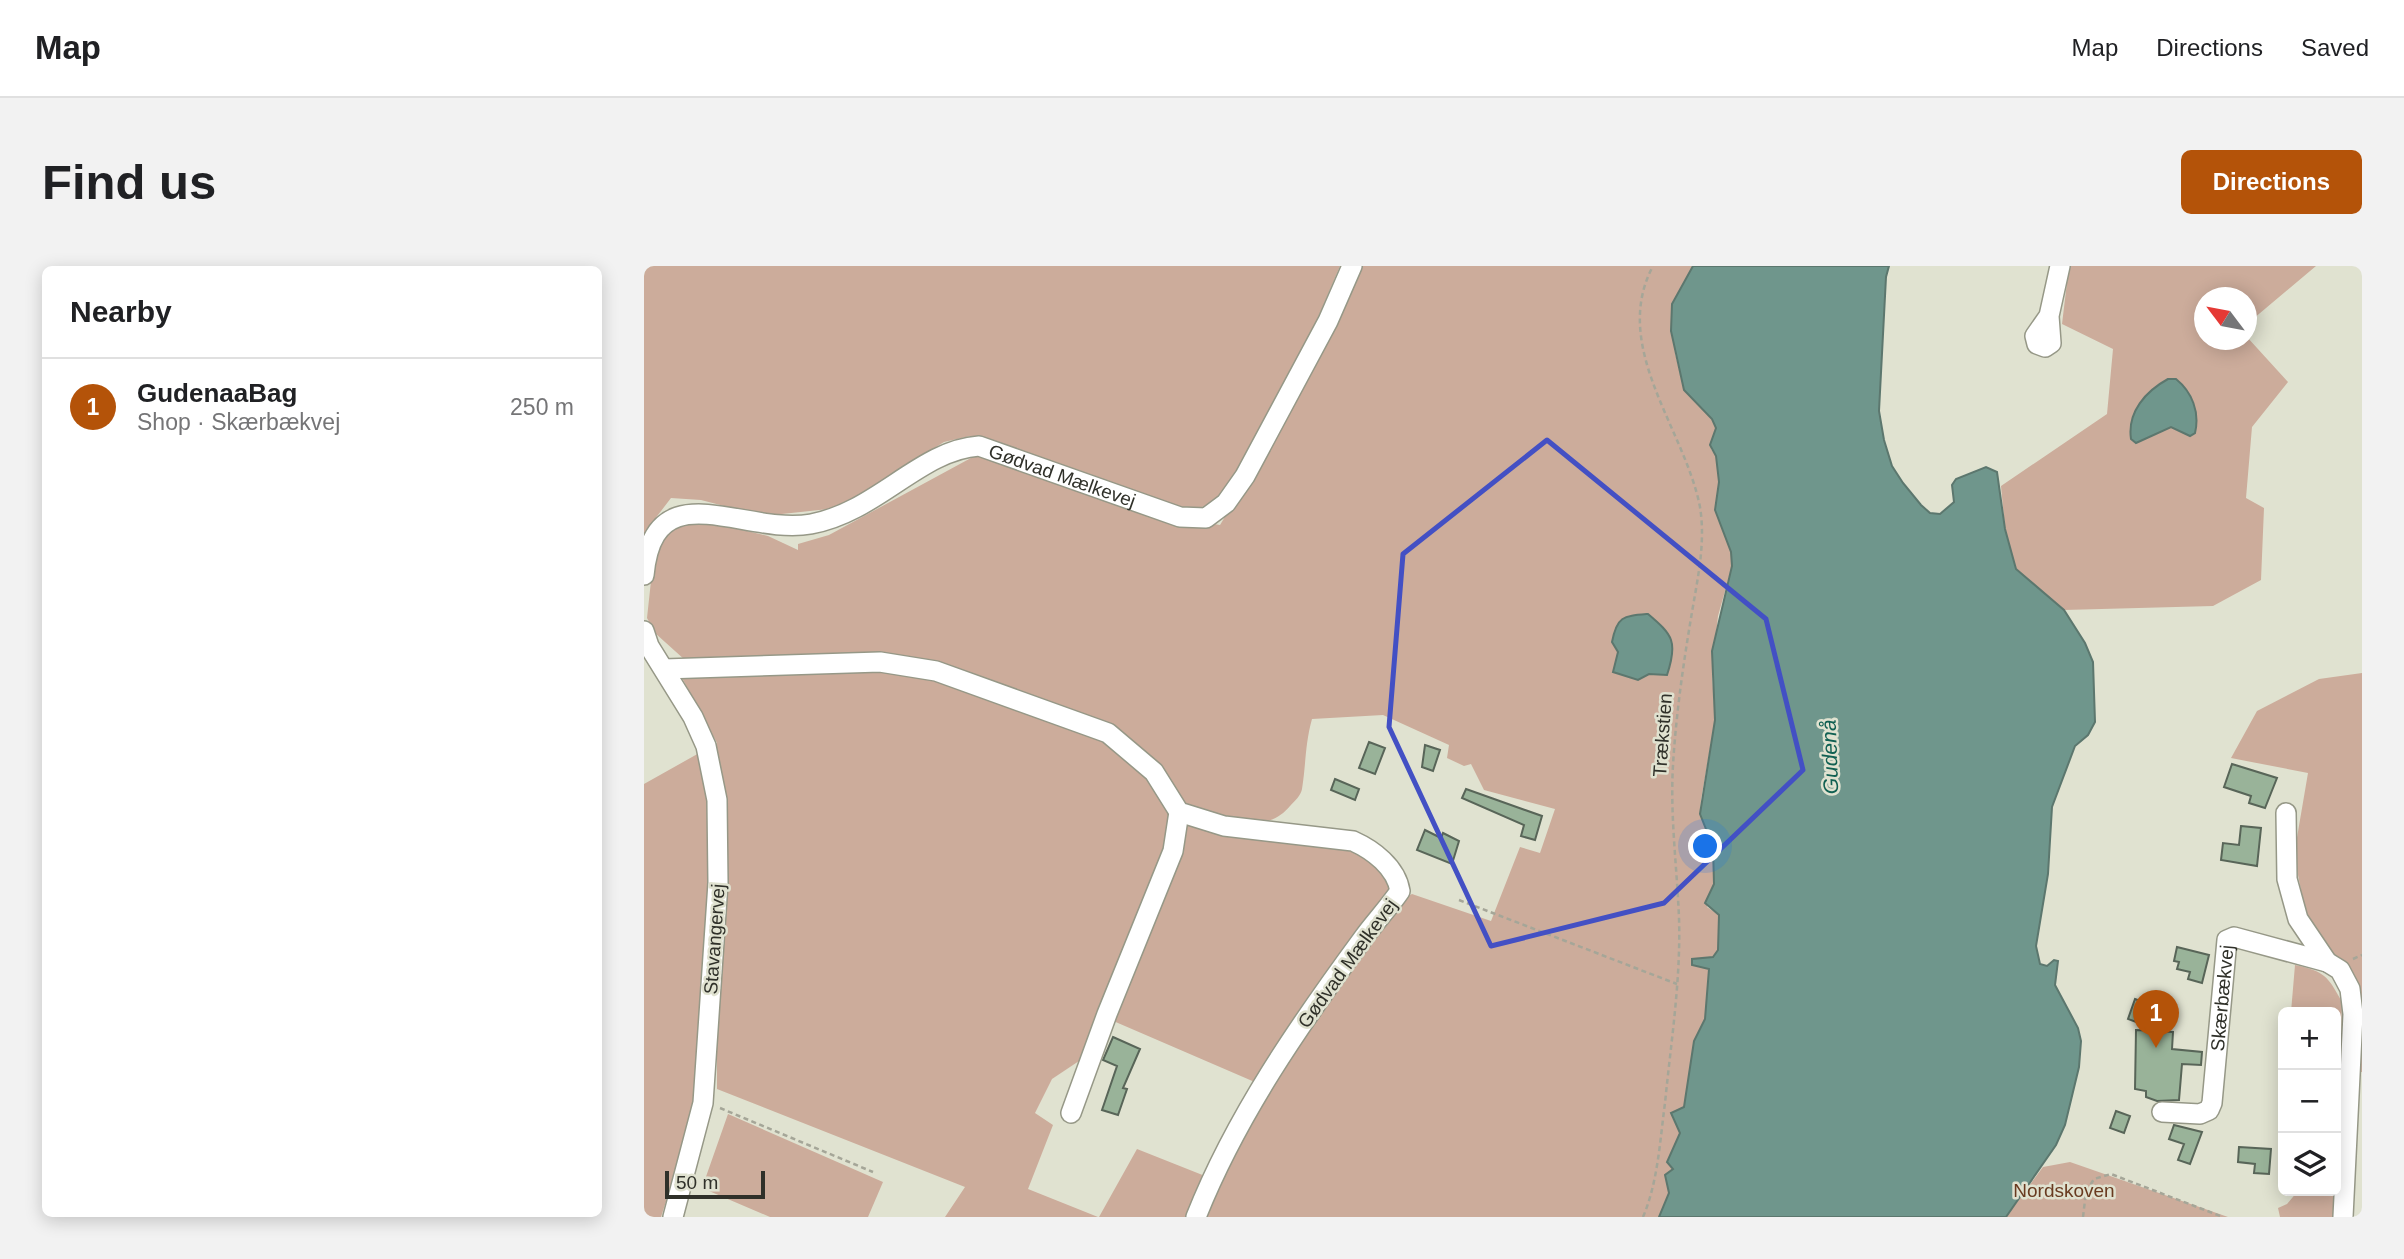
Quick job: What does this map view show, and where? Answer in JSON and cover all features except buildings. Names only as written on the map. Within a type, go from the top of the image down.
[{"type":"street","name":"Gødvad Mælkevej","points":[[644,575],[652,536],[662,523],[676,514],[691,512],[773,525],[808,524],[835,518],[872,501],[942,454],[962,447],[979,446],[1180,517],[1206,518],[1226,503],[1245,476],[1328,321],[1352,266]]},
{"type":"street","points":[[2049,316],[2060,266]]},
{"type":"street","points":[[644,631],[664,668],[880,662],[936,671],[1108,733],[1154,772],[1179,811],[1173,851],[1107,1014],[1071,1113]]},
{"type":"street","name":"Stavangervej","points":[[664,668],[706,746],[717,800],[718,883],[703,1103],[673,1217]]},
{"type":"street","name":"Gødvad Mælkevej","points":[[1179,811],[1224,826],[1353,841],[1366,846],[1381,860],[1398,879],[1400,891],[1283,1054],[1222,1160],[1196,1217]]},
{"type":"street","points":[[2286,813],[2287,880],[2298,919],[2327,962],[2340,970],[2350,989],[2353,1014],[2343,1217]]},
{"type":"street","name":"Skærbækvej","points":[[2162,1112],[2200,1115],[2209,1110],[2212,1103],[2227,940],[2234,937],[2327,962]]},
{"type":"path","name":"Trækstien","points":[[1643,1217],[1659,1152],[1677,984],[1679,919],[1672,836],[1673,765],[1680,688],[1702,548],[1702,520],[1697,493],[1644,355],[1639,309],[1646,279],[1653,266]]},
{"type":"path","points":[[1459,900],[1677,984]]},
{"type":"path","points":[[703,1103],[734,1112],[873,1171]]},
{"type":"path","points":[[2083,1217],[2086,1192],[2094,1179],[2110,1174],[2222,1217]]},
{"type":"highlighted area","points":[[1547,440],[1766,619],[1803,770],[1664,903],[1491,946],[1389,727],[1403,554]]},
{"type":"green space","points":[[644,266],[1340,266],[1314,327],[1240,475],[1209,505],[1191,510],[970,436],[944,442],[838,508],[763,516],[701,500],[671,498],[648,528],[644,566]]},
{"type":"green space","points":[[1358,266],[1693,266],[1672,304],[1675,353],[1684,390],[1712,419],[1716,428],[1711,449],[1716,456],[1719,482],[1715,510],[1731,552],[1732,566],[1718,616],[1712,673],[1715,720],[1700,814],[1713,847],[1714,884],[1707,907],[1719,915],[1718,950],[1713,958],[1703,957],[1692,965],[1709,969],[1705,1019],[1694,1041],[1684,1107],[1672,1117],[1680,1133],[1667,1161],[1673,1169],[1669,1193],[1659,1217],[1203,1217],[1221,1174],[1266,1092],[1401,900],[1412,894],[1491,921],[1520,847],[1540,853],[1555,809],[1484,790],[1471,764],[1464,766],[1447,758],[1449,745],[1383,715],[1312,719],[1301,791],[1296,800],[1279,816],[1267,821],[1240,823],[1184,807],[1082,1059],[1052,1079],[1035,1113],[1053,1125],[1028,1189],[1098,1217],[945,1217],[965,1187],[717,1089],[717,1010],[698,1073],[689,1130],[661,1217],[644,1217],[644,784],[717,743],[681,676],[886,668],[1116,731],[875,657],[795,654],[704,662],[685,660],[655,633],[647,618],[655,544],[687,517],[768,536],[798,550],[798,544],[829,535],[982,452],[1166,516],[1220,525],[1316,366],[1347,299]]},
{"type":"green space","points":[[2069,266],[2316,266],[2257,316],[2257,287],[2194,287],[2194,350],[2257,348],[2288,382],[2252,427],[2246,498],[2264,508],[2261,580],[2213,606],[2064,610],[2016,569],[2005,529],[2001,486],[2107,414],[2113,349],[2062,324]]},
{"type":"green space","points":[[2362,673],[2362,1072],[2356,1072],[2361,994],[2306,915],[2294,855],[2308,773],[2231,758],[2257,711],[2319,679]]},
{"type":"green space","points":[[1183,820],[1351,845],[1368,857],[1394,889],[1257,1083],[1111,1020]]},
{"type":"green space","points":[[2295,965],[2319,972],[2333,986],[2342,1002],[2341,1033],[2341,1007],[2291,1007]]},
{"type":"green space","points":[[728,1114],[883,1182],[868,1217],[770,1217],[702,1188]]},
{"type":"green space","points":[[1137,1149],[1205,1176],[1189,1217],[1099,1217]]},
{"type":"green space","name":"Nordskoven","points":[[2070,1162],[2228,1217],[2006,1217],[2043,1167]]},
{"type":"green space","points":[[2294,1196],[2336,1196],[2335,1217],[2280,1217],[2278,1208],[2287,1204]]},
{"type":"water","name":"Gudenå","points":[[1693,266],[1889,266],[1886,277],[1879,411],[1892,466],[1921,505],[1930,513],[1940,514],[1954,502],[1952,485],[1956,479],[1986,467],[1997,472],[2005,529],[2016,569],[2064,610],[2085,643],[2093,662],[2095,722],[2088,735],[2075,746],[2052,807],[2048,874],[2036,946],[2040,964],[2047,966],[2054,960],[2058,961],[2055,985],[2078,1028],[2081,1041],[2079,1067],[2065,1125],[2056,1145],[2006,1217],[1659,1217],[1669,1193],[1665,1175],[1673,1169],[1667,1162],[1680,1133],[1671,1113],[1684,1107],[1694,1041],[1705,1019],[1709,969],[1692,965],[1692,959],[1713,957],[1718,950],[1719,915],[1705,903],[1714,884],[1713,847],[1700,814],[1715,720],[1712,651],[1732,566],[1731,552],[1715,510],[1719,482],[1716,456],[1710,445],[1716,428],[1712,419],[1684,390],[1671,331],[1672,304]]},
{"type":"water","points":[[2168,379],[2176,379],[2190,396],[2195,410],[2195,433],[2190,436],[2171,427],[2136,443],[2131,439],[2135,411],[2152,390]]},
{"type":"water","points":[[1648,614],[1671,640],[1672,654],[1667,675],[1649,674],[1638,680],[1613,672],[1618,652],[1612,642],[1619,622],[1627,617]]},
{"type":"place","name":"GudenaaBag","points":[[2156,1048]]}]
